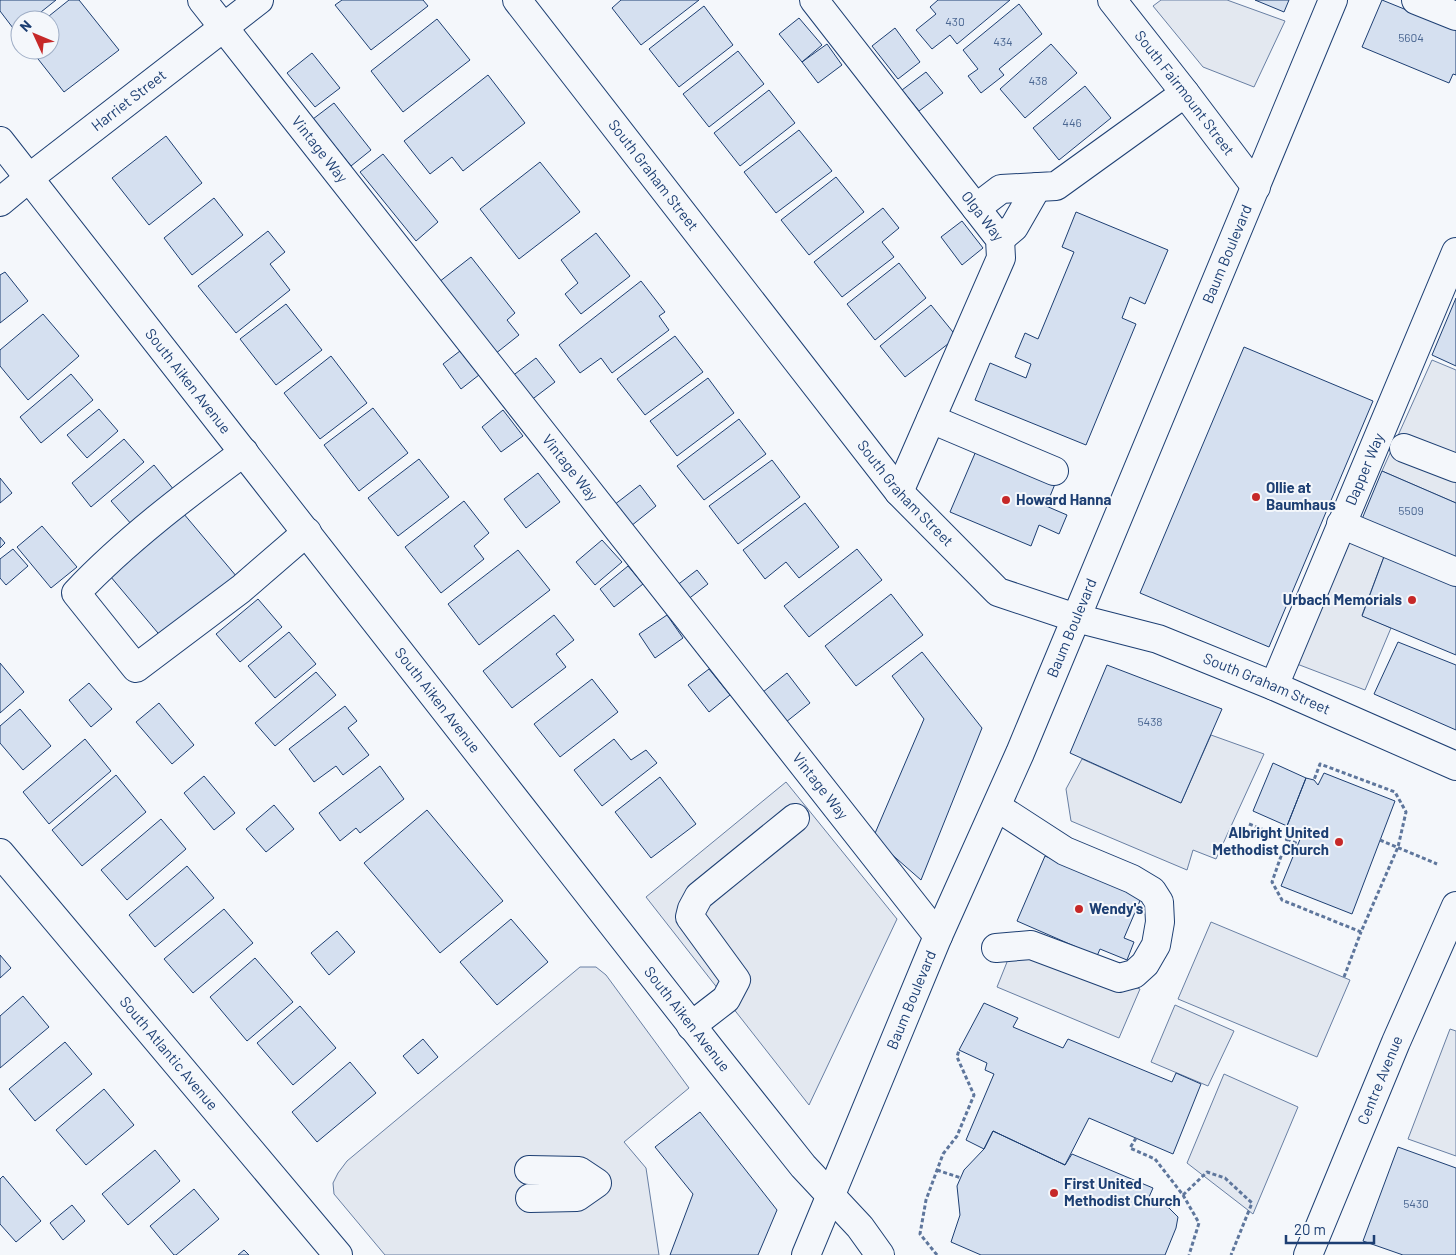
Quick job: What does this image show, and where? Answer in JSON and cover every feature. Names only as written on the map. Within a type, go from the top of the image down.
[{"type":"street","name":"Vintage Way","points":[[202,0],[938,936]]},
{"type":"street","name":"Harriet Street","points":[[0,202],[259,0]]},
{"type":"street","name":"South Graham Street","points":[[517,0],[899,492],[998,592],[1076,618],[1158,639],[1274,686],[1456,766]]},
{"type":"street","name":"Olga Way","points":[[814,0],[1000,239],[1001,258],[899,492]]},
{"type":"street","name":"South Fairmount Street","points":[[1112,0],[1256,186]]},
{"type":"street","name":"Baum Boulevard","points":[[806,1255],[938,936],[996,807],[1076,618],[1333,0]]},
{"type":"street","points":[[1416,0],[1456,16]]},
{"type":"street","points":[[976,208],[1002,189],[1056,186],[1185,93]]},
{"type":"street","name":"South Aiken Avenue","points":[[0,141],[691,1026],[803,1166],[860,1227],[880,1255]]},
{"type":"street","points":[[1000,239],[1014,227],[1037,187]]},
{"type":"street","name":"Dapper Way","points":[[1274,686],[1456,252]]},
{"type":"street","points":[[931,419],[1054,471]]},
{"type":"street","points":[[1404,448],[1456,468]]},
{"type":"street","points":[[244,452],[174,505],[94,574],[76,593],[136,668],[241,589],[307,532]]},
{"type":"street","points":[[1341,524],[1456,572]]},
{"type":"street","points":[[996,807],[1065,851],[1132,879],[1152,891],[1158,902],[1160,922],[1156,945],[1145,964],[1134,974],[1119,978],[1031,945],[996,948]]},
{"type":"street","points":[[691,1026],[726,999],[736,980],[690,917],[692,909],[699,896],[795,818]]},
{"type":"street","name":"South Atlantic Avenue","points":[[0,853],[338,1255]]},
{"type":"street","name":"Centre Avenue","points":[[1308,1255],[1396,1042],[1456,906]]},
{"type":"street","points":[[529,1170],[579,1171],[598,1183],[577,1197],[530,1198]]},
{"type":"path","points":[[1314,780],[1320,764],[1395,792],[1406,812],[1398,847],[1361,932],[1344,977]]},
{"type":"path","points":[[1249,824],[1298,844]]},
{"type":"path","points":[[1287,839],[1272,882],[1282,900],[1361,932]]},
{"type":"path","points":[[1380,840],[1437,864]]},
{"type":"path","points":[[937,1255],[920,1234],[926,1200],[943,1154],[956,1136],[974,1095],[958,1057],[959,1050]]},
{"type":"path","points":[[1136,1138],[1130,1148],[1155,1159],[1183,1194],[1199,1224],[1189,1255]]},
{"type":"path","points":[[937,1170],[960,1178]]},
{"type":"path","points":[[1183,1194],[1207,1172],[1225,1178],[1252,1203],[1231,1255]]},
{"type":"shaded area","points":[[1161,0],[1227,0],[1285,21],[1254,87],[1203,67],[1153,6]]},
{"type":"shaded area","points":[[1432,360],[1456,370],[1456,503],[1382,471]]},
{"type":"shaded area","points":[[1351,539],[1385,554],[1362,615],[1391,628],[1365,690],[1297,664]]},
{"type":"shaded area","points":[[1211,735],[1264,754],[1216,859],[1193,850],[1187,870],[1071,821],[1066,789],[1082,759],[1181,803]]},
{"type":"shaded area","points":[[786,782],[897,919],[809,1105],[646,897]]},
{"type":"shaded area","points":[[1211,922],[1350,980],[1317,1057],[1178,999]]},
{"type":"shaded area","points":[[1017,937],[1140,989],[1119,1038],[997,987]]},
{"type":"shaded area","points":[[580,967],[596,967],[606,975],[689,1088],[624,1142],[646,1168],[659,1255],[385,1255],[334,1194],[333,1183],[338,1173],[347,1161]]},
{"type":"shaded area","points":[[1175,1005],[1234,1031],[1208,1086],[1151,1062]]},
{"type":"shaded area","points":[[1450,1029],[1456,1031],[1456,1156],[1408,1139]]},
{"type":"shaded area","points":[[1224,1074],[1298,1107],[1253,1214],[1187,1163]]},
{"type":"building","points":[[0,0],[56,0],[44,10],[10,10],[10,24],[0,11]]},
{"type":"building","points":[[69,0],[79,0],[119,50],[64,92],[39,60],[60,60],[60,10],[56,10]]},
{"type":"building","points":[[342,0],[423,0],[428,6],[371,50],[335,5]]},
{"type":"building","points":[[621,0],[699,0],[641,45],[612,8]]},
{"type":"building","points":[[938,0],[1010,0],[957,44],[950,35],[932,49],[916,30],[936,14],[930,7]]},
{"type":"building","points":[[1255,0],[1289,0],[1284,12]]},
{"type":"building","points":[[1382,0],[1456,30],[1456,75],[1453,74],[1449,83],[1362,47]]},
{"type":"building","points":[[1019,4],[1042,34],[999,69],[1004,75],[981,93],[968,76],[978,69],[963,50]]},
{"type":"building","points":[[704,6],[733,45],[679,87],[649,49]]},
{"type":"building","points":[[799,18],[822,45],[802,62],[779,34]]},
{"type":"building","points":[[437,19],[470,60],[403,112],[371,71]]},
{"type":"building","points":[[895,28],[920,62],[898,79],[872,46]]},
{"type":"building","points":[[827,44],[842,65],[818,83],[802,62]]},
{"type":"building","points":[[1051,44],[1077,73],[1025,118],[1000,89]]},
{"type":"building","points":[[738,51],[764,84],[709,127],[683,94]]},
{"type":"building","points":[[312,53],[340,88],[315,107],[287,73]]},
{"type":"building","points":[[926,72],[943,93],[919,111],[902,90]]},
{"type":"building","points":[[488,75],[525,123],[463,171],[452,157],[430,174],[404,141]]},
{"type":"building","points":[[1085,86],[1111,118],[1059,160],[1033,128]]},
{"type":"building","points":[[769,90],[795,123],[740,166],[714,133]]},
{"type":"building","points":[[334,103],[371,150],[351,166],[313,119]]},
{"type":"building","points":[[799,130],[832,171],[776,213],[744,172]]},
{"type":"building","points":[[166,136],[202,183],[149,225],[112,178]]},
{"type":"building","points":[[383,154],[438,222],[416,241],[360,172]]},
{"type":"building","points":[[540,162],[580,212],[519,259],[480,209]]},
{"type":"building","points":[[836,177],[864,212],[809,255],[781,220]]},
{"type":"building","points":[[214,198],[243,235],[192,275],[164,238]]},
{"type":"building","points":[[883,208],[899,228],[882,242],[894,257],[842,297],[814,262]]},
{"type":"building","points":[[1076,212],[1168,250],[1145,304],[1130,297],[1122,318],[1136,324],[1086,445],[975,400],[990,363],[1026,378],[1031,364],[1015,357],[1025,333],[1038,339],[1074,252],[1062,247]]},
{"type":"building","points":[[962,221],[983,248],[962,265],[941,237]]},
{"type":"building","points":[[268,231],[285,252],[270,264],[290,290],[236,333],[198,286]]},
{"type":"building","points":[[596,233],[630,276],[581,314],[565,294],[578,283],[561,260]]},
{"type":"building","points":[[471,257],[515,313],[507,320],[519,335],[495,354],[439,282]]},
{"type":"building","points":[[899,263],[926,298],[875,340],[847,304]]},
{"type":"building","points":[[5,272],[28,301],[0,323],[0,275]]},
{"type":"building","points":[[641,281],[665,312],[659,316],[669,330],[612,373],[601,358],[580,373],[559,345]]},
{"type":"building","points":[[1456,298],[1456,366],[1432,355]]},
{"type":"building","points":[[286,304],[322,350],[276,385],[240,339]]},
{"type":"building","points":[[931,305],[957,337],[905,377],[880,346]]},
{"type":"building","points":[[43,314],[79,356],[28,400],[0,366],[0,350]]},
{"type":"building","points":[[675,336],[703,372],[645,415],[617,379]]},
{"type":"building","name":"Ollie at Baumhaus","points":[[1244,347],[1373,401],[1269,647],[1140,593]]},
{"type":"building","points":[[460,351],[479,375],[461,389],[443,364]]},
{"type":"building","points":[[331,356],[367,403],[320,439],[284,393]]},
{"type":"building","points":[[536,358],[555,382],[530,401],[511,377]]},
{"type":"building","points":[[71,374],[93,400],[41,443],[20,417]]},
{"type":"building","points":[[708,378],[734,413],[677,456],[650,421]]},
{"type":"building","points":[[373,408],[408,453],[359,491],[324,445]]},
{"type":"building","points":[[99,409],[118,431],[87,458],[67,435]]},
{"type":"building","points":[[503,410],[523,436],[501,452],[482,427]]},
{"type":"building","points":[[739,419],[766,454],[704,500],[677,466]]},
{"type":"building","points":[[124,439],[144,462],[91,507],[72,483]]},
{"type":"building","points":[[976,451],[1055,484],[1046,506],[1067,515],[1059,534],[1039,525],[1031,546],[950,512]]},
{"type":"building","points":[[419,459],[449,497],[398,536],[368,498]]},
{"type":"building","points":[[772,460],[800,497],[738,544],[709,506]]},
{"type":"building","points":[[154,465],[174,490],[132,525],[111,501]]},
{"type":"building","points":[[1382,471],[1456,503],[1456,560],[1362,519]]},
{"type":"building","points":[[538,473],[560,502],[526,528],[504,499]]},
{"type":"building","points":[[0,478],[12,493],[0,503]]},
{"type":"building","points":[[640,485],[656,506],[631,526],[614,505]]},
{"type":"building","points":[[464,501],[489,533],[474,546],[484,559],[441,593],[405,547]]},
{"type":"building","points":[[805,503],[839,547],[799,578],[786,562],[765,579],[743,550]]},
{"type":"building","points":[[178,507],[237,577],[163,639],[105,570]]},
{"type":"building","points":[[42,526],[77,567],[51,588],[17,547]]},
{"type":"building","points":[[0,537],[5,543],[0,548]]},
{"type":"building","points":[[602,540],[622,562],[595,585],[576,562]]},
{"type":"building","points":[[13,549],[28,566],[6,585],[0,578],[0,559]]},
{"type":"building","points":[[857,549],[882,580],[809,637],[784,606]]},
{"type":"building","points":[[518,550],[550,590],[479,645],[448,604]]},
{"type":"building","name":"Urbach Memorials","points":[[1385,554],[1456,583],[1456,655],[1362,616]]},
{"type":"building","points":[[628,566],[643,584],[614,607],[600,589]]},
{"type":"building","points":[[697,570],[708,584],[687,600],[676,586]]},
{"type":"building","points":[[891,594],[923,635],[856,686],[825,646]]},
{"type":"building","points":[[258,599],[282,627],[240,662],[216,634]]},
{"type":"building","points":[[554,615],[574,640],[556,654],[566,667],[512,708],[483,671]]},
{"type":"building","points":[[667,615],[683,638],[655,658],[639,634]]},
{"type":"building","points":[[289,632],[316,664],[275,698],[248,666]]},
{"type":"building","points":[[1398,642],[1456,665],[1456,730],[1374,694]]},
{"type":"building","points":[[922,652],[982,728],[921,880],[873,838],[924,719],[892,676]]},
{"type":"building","points":[[0,663],[24,692],[0,713]]},
{"type":"building","points":[[1107,665],[1222,709],[1181,803],[1070,753]]},
{"type":"building","points":[[709,669],[730,695],[709,712],[688,685]]},
{"type":"building","points":[[316,672],[336,695],[275,746],[255,723]]},
{"type":"building","points":[[787,673],[810,703],[786,722],[763,692]]},
{"type":"building","points":[[592,679],[618,712],[560,757],[534,724]]},
{"type":"building","points":[[89,683],[112,709],[91,727],[69,700]]},
{"type":"building","points":[[159,703],[194,745],[172,764],[136,722]]},
{"type":"building","points":[[345,706],[357,721],[348,728],[369,755],[343,775],[336,766],[314,782],[289,749]]},
{"type":"building","points":[[20,709],[51,746],[23,770],[0,743],[0,726]]},
{"type":"building","points":[[85,739],[111,771],[49,824],[23,792]]},
{"type":"building","points":[[614,739],[631,760],[646,750],[657,763],[602,806],[574,770]]},
{"type":"building","points":[[1273,763],[1306,778],[1287,826],[1253,811]]},
{"type":"building","points":[[380,766],[404,799],[360,833],[356,828],[340,841],[319,813]]},
{"type":"building","name":"Albright United Methodist Church","points":[[1324,773],[1395,801],[1352,914],[1281,886],[1303,832],[1287,826],[1306,778],[1314,780],[1318,785]]},
{"type":"building","points":[[116,775],[146,812],[82,866],[52,830]]},
{"type":"building","points":[[204,776],[235,813],[214,830],[184,793]]},
{"type":"building","points":[[660,777],[696,824],[651,858],[615,812]]},
{"type":"building","points":[[274,805],[294,829],[266,852],[246,829]]},
{"type":"building","points":[[427,810],[503,901],[440,953],[364,863]]},
{"type":"building","points":[[161,819],[186,849],[127,900],[101,870]]},
{"type":"building","name":"Wendy's","points":[[1045,856],[1142,896],[1124,938],[1134,942],[1127,960],[1100,949],[1097,956],[1017,921]]},
{"type":"building","points":[[187,866],[214,898],[155,947],[129,915]]},
{"type":"building","points":[[224,909],[253,943],[193,993],[164,959]]},
{"type":"building","points":[[511,919],[548,962],[497,1005],[460,962]]},
{"type":"building","points":[[337,931],[355,952],[329,975],[311,953]]},
{"type":"building","points":[[0,955],[11,968],[0,978]]},
{"type":"building","points":[[255,958],[293,1002],[247,1041],[210,997]]},
{"type":"building","points":[[23,996],[49,1027],[0,1068],[0,1016]]},
{"type":"building","points":[[984,1003],[1018,1018],[1013,1027],[1063,1048],[1068,1039],[1172,1082],[1176,1073],[1201,1084],[1173,1154],[1089,1118],[1065,1165],[993,1131],[984,1149],[966,1140],[994,1074],[985,1070],[987,1063],[959,1050]]},
{"type":"building","points":[[300,1006],[336,1048],[293,1085],[257,1043]]},
{"type":"building","points":[[423,1039],[438,1057],[418,1074],[403,1056]]},
{"type":"building","points":[[65,1042],[92,1074],[35,1121],[9,1089]]},
{"type":"building","points":[[350,1062],[376,1093],[317,1142],[292,1112]]},
{"type":"building","points":[[104,1089],[134,1125],[86,1165],[56,1130]]},
{"type":"building","points":[[700,1112],[777,1210],[758,1255],[670,1255],[693,1194],[655,1147]]},
{"type":"building","name":"First United Methodist Church","points":[[993,1131],[1065,1165],[1072,1154],[1153,1188],[1149,1197],[1169,1208],[1178,1217],[1176,1228],[1165,1255],[981,1255],[951,1242],[960,1215],[957,1186],[964,1170],[984,1149]]},
{"type":"building","points":[[1398,1147],[1456,1168],[1456,1255],[1403,1255],[1363,1241]]},
{"type":"building","points":[[155,1150],[180,1181],[128,1225],[102,1194]]},
{"type":"building","points":[[3,1176],[41,1221],[16,1242],[0,1224],[0,1179]]},
{"type":"building","points":[[194,1189],[219,1219],[174,1255],[150,1226]]},
{"type":"building","points":[[72,1205],[85,1221],[63,1240],[50,1223]]},
{"type":"building","points":[[244,1250],[249,1255],[238,1255]]},
{"type":"place","name":"Ollie at Baumhaus","points":[[1256,497]]},
{"type":"place","name":"Howard Hanna","points":[[1006,500]]},
{"type":"place","name":"Urbach Memorials","points":[[1412,600]]},
{"type":"place","name":"Albright United Methodist Church","points":[[1339,842]]},
{"type":"place","name":"Wendy's","points":[[1079,909]]},
{"type":"place","name":"First United Methodist Church","points":[[1054,1193]]}]
